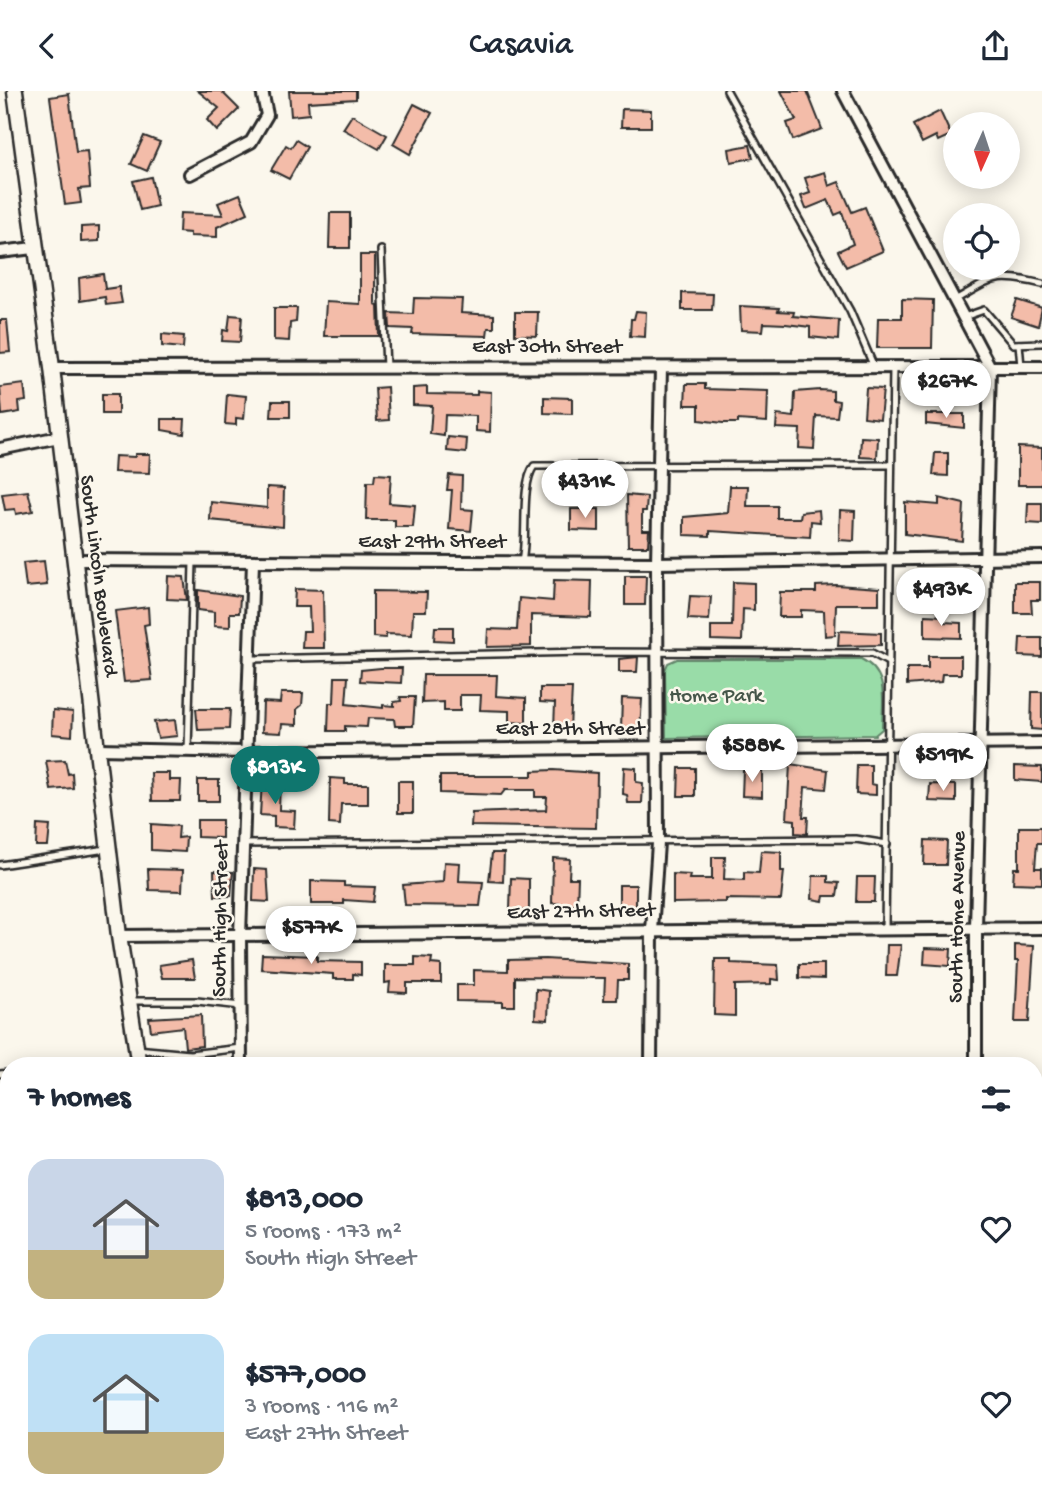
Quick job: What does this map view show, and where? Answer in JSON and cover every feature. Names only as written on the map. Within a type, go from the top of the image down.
[{"type":"street","name":"South Lincoln Boulevard","points":[[15,91],[137,1057]]},
{"type":"street","points":[[190,174],[251,142],[267,115],[262,91]]},
{"type":"street","name":"South Home Avenue","points":[[843,91],[990,367],[976,927],[976,1057]]},
{"type":"street","points":[[0,252],[34,248]]},
{"type":"street","points":[[651,1057],[652,931],[658,842],[656,653],[661,367]]},
{"type":"street","name":"East 30th Street","points":[[52,368],[1042,367]]},
{"type":"street","points":[[0,449],[59,437]]},
{"type":"street","name":"East 29th Street","points":[[74,560],[657,563],[1042,558]]},
{"type":"street","name":"South High Street","points":[[241,1057],[242,844],[253,562]]},
{"type":"street","name":"East 28th Street","points":[[98,749],[245,752],[1042,743]]},
{"type":"street","name":"East 27th Street","points":[[120,936],[1042,928]]},
{"type":"lane","points":[[727,91],[850,311],[874,367]]},
{"type":"lane","points":[[381,250],[386,368]]},
{"type":"lane","points":[[955,300],[997,277],[1015,277],[1042,284]]},
{"type":"lane","points":[[964,317],[984,310],[1009,342],[1042,343]]},
{"type":"lane","points":[[1019,344],[1021,367]]},
{"type":"lane","points":[[885,929],[893,367]]},
{"type":"lane","points":[[522,562],[527,539],[526,477],[534,466],[660,468],[891,465]]},
{"type":"lane","points":[[188,751],[193,562]]},
{"type":"lane","points":[[249,659],[872,653],[888,662]]},
{"type":"lane","points":[[242,844],[856,839],[887,844]]},
{"type":"lane","points":[[0,865],[110,849]]},
{"type":"lane","points":[[129,1001],[197,1001],[241,1006]]},
{"type":"lane","points":[[136,1049],[190,1054],[241,1048]]},
{"type":"green space","name":"Home Park","points":[[677,659],[861,659],[877,672],[880,680],[883,698],[882,729],[875,735],[666,738],[665,670],[668,663]]},
{"type":"building","points":[[198,91],[221,91],[239,109],[217,131],[207,120],[219,108]]},
{"type":"building","points":[[289,91],[356,91],[356,99],[308,102],[309,114],[291,116]]},
{"type":"building","points":[[781,91],[807,91],[822,129],[793,140],[787,123],[796,120]]},
{"type":"building","points":[[69,94],[76,152],[87,151],[90,188],[79,189],[81,203],[65,205],[50,97]]},
{"type":"building","points":[[414,104],[432,113],[410,154],[393,144]]},
{"type":"building","points":[[622,109],[651,110],[651,127],[621,127]]},
{"type":"building","points":[[940,111],[943,118],[943,139],[938,141],[936,136],[922,143],[913,125]]},
{"type":"building","points":[[352,115],[387,135],[379,149],[343,129]]},
{"type":"building","points":[[144,136],[160,142],[147,171],[131,164]]},
{"type":"building","points":[[296,140],[307,147],[289,179],[271,170],[286,145],[291,148]]},
{"type":"building","points":[[750,145],[753,158],[731,162],[729,149]]},
{"type":"building","points":[[825,172],[829,186],[839,182],[852,212],[865,207],[883,251],[846,267],[838,251],[853,244],[842,212],[835,215],[828,200],[806,209],[801,196],[810,193],[805,178]]},
{"type":"building","points":[[151,177],[157,206],[140,210],[133,181]]},
{"type":"building","points":[[240,194],[248,213],[217,227],[217,237],[190,236],[190,233],[179,232],[180,213],[223,215],[218,203]]},
{"type":"building","points":[[330,213],[350,213],[350,248],[329,248]]},
{"type":"building","points":[[99,226],[99,241],[81,242],[81,227]]},
{"type":"building","points":[[360,255],[375,255],[375,304],[378,305],[379,336],[324,336],[326,302],[360,304]]},
{"type":"building","points":[[103,274],[105,289],[119,287],[122,303],[106,305],[105,297],[80,301],[79,278]]},
{"type":"building","points":[[682,293],[713,294],[712,310],[682,310]]},
{"type":"building","points":[[414,298],[462,299],[461,313],[494,315],[494,328],[488,328],[487,336],[412,334],[413,329],[390,328],[389,313],[413,314]]},
{"type":"building","points":[[902,299],[933,300],[932,348],[877,348],[878,318],[902,318]]},
{"type":"building","points":[[1017,300],[1042,308],[1038,326],[1011,317]]},
{"type":"building","points":[[740,306],[779,308],[778,311],[794,312],[793,316],[839,320],[838,340],[810,337],[810,327],[786,324],[764,323],[763,331],[741,330]]},
{"type":"building","points":[[274,308],[297,308],[296,322],[290,323],[289,341],[274,340]]},
{"type":"building","points":[[636,311],[646,312],[645,337],[630,336],[631,319],[634,319]]},
{"type":"building","points":[[515,312],[538,312],[537,336],[515,335]]},
{"type":"building","points":[[230,315],[242,316],[240,342],[222,341],[223,330],[228,331]]},
{"type":"building","points":[[0,320],[7,320],[10,352],[0,353]]},
{"type":"building","points":[[162,334],[184,336],[183,348],[162,346]]},
{"type":"building","points":[[24,384],[26,401],[19,402],[20,412],[2,415],[0,387]]},
{"type":"building","points":[[686,384],[705,384],[705,389],[768,391],[767,422],[738,420],[738,423],[723,423],[699,420],[699,405],[685,405]]},
{"type":"building","points":[[387,387],[389,420],[377,421],[375,388]]},
{"type":"building","points":[[427,387],[427,394],[477,395],[477,391],[491,392],[490,432],[476,431],[476,416],[445,415],[444,436],[430,434],[432,406],[413,405],[413,388]]},
{"type":"building","points":[[866,388],[883,389],[880,419],[864,417]]},
{"type":"building","points":[[833,391],[833,400],[839,401],[837,417],[816,416],[814,449],[799,448],[800,429],[776,428],[777,415],[794,417],[795,392]]},
{"type":"building","points":[[102,394],[118,394],[118,414],[102,414]]},
{"type":"building","points":[[227,394],[246,396],[244,419],[236,418],[236,425],[225,424]]},
{"type":"building","points":[[544,397],[572,398],[572,414],[544,413]]},
{"type":"building","points":[[272,401],[290,401],[290,417],[271,417]]},
{"type":"building","points":[[926,414],[964,414],[964,428],[926,424]]},
{"type":"building","points":[[162,419],[185,419],[184,434],[162,430]]},
{"type":"building","points":[[448,437],[467,439],[466,453],[447,451]]},
{"type":"building","points":[[861,437],[878,438],[877,458],[860,457]]},
{"type":"building","points":[[1018,447],[1042,448],[1042,485],[1018,485]]},
{"type":"building","points":[[935,453],[948,453],[948,476],[933,475]]},
{"type":"building","points":[[135,454],[150,454],[149,473],[114,472],[115,456],[135,457]]},
{"type":"building","points":[[375,474],[391,475],[389,503],[415,505],[413,527],[395,527],[395,520],[366,520],[367,482],[374,482]]},
{"type":"building","points":[[449,475],[462,476],[461,509],[473,510],[471,531],[449,529],[452,490],[447,490]]},
{"type":"building","points":[[730,486],[748,486],[747,506],[777,506],[777,518],[800,518],[801,512],[819,510],[820,522],[811,521],[810,537],[710,531],[710,536],[684,535],[684,517],[728,513]]},
{"type":"building","points":[[267,487],[284,488],[283,527],[210,520],[211,502],[267,508]]},
{"type":"building","points":[[28,491],[33,511],[16,514],[15,509],[5,510],[2,494]]},
{"type":"building","points":[[627,495],[647,497],[646,511],[642,511],[642,530],[649,530],[648,546],[628,546]]},
{"type":"building","points":[[939,498],[964,504],[962,541],[905,534],[905,502],[939,505]]},
{"type":"building","points":[[1028,503],[1042,503],[1042,524],[1027,523]]},
{"type":"building","points":[[571,509],[599,509],[599,531],[571,530]]},
{"type":"building","points":[[840,510],[855,511],[854,541],[839,540]]},
{"type":"building","points":[[44,561],[47,585],[26,587],[23,563]]},
{"type":"building","points":[[940,572],[966,573],[965,594],[916,595],[917,579],[940,579]]},
{"type":"building","points":[[168,576],[184,577],[187,600],[167,599]]},
{"type":"building","points":[[625,576],[646,576],[645,605],[625,605]]},
{"type":"building","points":[[554,580],[592,581],[591,617],[531,615],[531,646],[487,647],[488,629],[517,630],[519,598],[553,601]]},
{"type":"building","points":[[733,582],[754,583],[754,610],[743,609],[742,641],[711,640],[711,626],[732,626]]},
{"type":"building","points":[[1015,582],[1040,582],[1040,600],[1031,600],[1032,613],[1015,613]]},
{"type":"building","points":[[816,586],[879,588],[879,604],[836,604],[835,635],[825,636],[824,611],[801,610],[801,617],[779,617],[780,592],[816,592]]},
{"type":"building","points":[[295,589],[323,590],[324,648],[302,648],[303,631],[310,631],[309,607],[294,607]]},
{"type":"building","points":[[198,590],[240,596],[239,613],[230,613],[230,627],[214,626],[214,612],[198,610]]},
{"type":"building","points":[[373,591],[427,592],[426,611],[413,611],[412,635],[386,634],[386,638],[373,637]]},
{"type":"building","points":[[690,596],[711,597],[709,620],[688,619]]},
{"type":"building","points":[[148,607],[149,624],[144,625],[152,680],[124,682],[115,611]]},
{"type":"building","points":[[925,615],[944,616],[944,622],[961,623],[961,638],[925,637]]},
{"type":"building","points":[[435,627],[453,627],[453,641],[434,640]]},
{"type":"building","points":[[839,631],[881,633],[881,645],[838,646]]},
{"type":"building","points":[[1020,638],[1042,638],[1042,657],[1019,656]]},
{"type":"building","points":[[928,656],[961,656],[961,674],[942,674],[941,682],[907,685],[907,668],[928,668]]},
{"type":"building","points":[[638,657],[637,672],[619,672],[619,659]]},
{"type":"building","points":[[402,668],[401,683],[360,681],[361,670]]},
{"type":"building","points":[[423,675],[497,675],[496,696],[526,698],[526,723],[509,722],[509,711],[480,710],[481,695],[460,695],[460,711],[444,711],[444,702],[422,703]]},
{"type":"building","points":[[335,677],[348,677],[346,704],[383,708],[383,705],[394,706],[394,702],[401,701],[400,697],[415,697],[413,726],[395,726],[394,719],[368,718],[367,727],[345,726],[345,731],[328,731],[329,703],[334,703]]},
{"type":"building","points":[[540,688],[572,688],[570,729],[554,728],[555,703],[540,702]]},
{"type":"building","points":[[1032,692],[1042,692],[1042,730],[1031,729]]},
{"type":"building","points":[[281,693],[303,693],[302,705],[297,709],[297,725],[282,724],[281,733],[262,732],[263,702],[280,703]]},
{"type":"building","points":[[622,698],[642,699],[640,730],[621,730]]},
{"type":"building","points":[[196,709],[230,709],[229,729],[198,730]]},
{"type":"building","points":[[53,710],[73,712],[72,736],[52,734]]},
{"type":"building","points":[[175,720],[177,736],[158,738],[154,722]]},
{"type":"building","points":[[65,760],[68,774],[72,773],[73,788],[51,790],[46,761]]},
{"type":"building","points":[[790,764],[828,770],[826,789],[805,787],[803,817],[808,817],[807,834],[795,833],[795,820],[787,819]]},
{"type":"building","points":[[857,765],[871,765],[871,784],[876,785],[876,795],[856,794]]},
{"type":"building","points":[[1015,766],[1042,767],[1042,782],[1015,780]]},
{"type":"building","points":[[624,767],[636,768],[636,782],[643,783],[642,803],[628,803],[627,795],[623,794]]},
{"type":"building","points":[[679,768],[695,768],[695,796],[678,796]]},
{"type":"building","points":[[743,770],[762,771],[762,797],[742,796]]},
{"type":"building","points":[[532,771],[597,773],[596,828],[471,826],[472,813],[546,810],[547,797],[535,797],[535,790],[505,790],[501,795],[440,793],[440,776],[532,776]]},
{"type":"building","points":[[151,773],[169,773],[169,780],[181,780],[180,801],[152,801]]},
{"type":"building","points":[[330,778],[345,779],[345,784],[368,784],[368,804],[341,804],[340,825],[329,824]]},
{"type":"building","points":[[198,780],[219,780],[219,801],[198,801]]},
{"type":"building","points":[[262,781],[280,782],[279,810],[295,811],[294,828],[274,827],[274,816],[260,815]]},
{"type":"building","points":[[398,781],[413,781],[413,813],[398,813]]},
{"type":"building","points":[[930,784],[956,785],[956,802],[929,801]]},
{"type":"building","points":[[197,820],[222,820],[222,838],[197,837]]},
{"type":"building","points":[[151,824],[179,826],[178,838],[186,837],[185,852],[151,850]]},
{"type":"building","points":[[37,825],[50,826],[48,846],[36,846]]},
{"type":"building","points":[[1019,827],[1042,827],[1042,843],[1037,843],[1035,868],[1042,868],[1042,884],[1013,883],[1014,868],[1019,868]]},
{"type":"building","points":[[925,840],[947,841],[946,865],[924,865]]},
{"type":"building","points":[[761,851],[781,852],[781,871],[784,871],[781,900],[726,899],[726,902],[673,903],[673,874],[690,875],[689,879],[712,879],[712,857],[725,857],[724,879],[744,880],[744,872],[759,873]]},
{"type":"building","points":[[492,853],[504,853],[503,882],[489,881]]},
{"type":"building","points":[[553,858],[570,859],[569,878],[578,878],[577,905],[552,903]]},
{"type":"building","points":[[444,862],[460,863],[459,881],[483,882],[480,906],[405,905],[403,885],[443,882]]},
{"type":"building","points":[[148,869],[183,870],[182,891],[149,890]]},
{"type":"building","points":[[254,869],[267,870],[269,902],[253,901]]},
{"type":"building","points":[[214,871],[233,872],[231,896],[215,896]]},
{"type":"building","points":[[813,876],[828,876],[828,882],[839,883],[837,896],[824,896],[823,901],[812,899]]},
{"type":"building","points":[[857,877],[875,877],[874,902],[856,902]]},
{"type":"building","points":[[511,878],[529,879],[529,911],[510,910]]},
{"type":"building","points":[[311,881],[375,887],[373,902],[344,900],[344,904],[311,904]]},
{"type":"building","points":[[619,885],[636,885],[636,910],[619,909]]},
{"type":"building","points":[[887,945],[901,945],[897,976],[886,976]]},
{"type":"building","points":[[1015,945],[1034,946],[1029,1022],[1015,1022],[1018,961],[1015,961]]},
{"type":"building","points":[[925,948],[951,949],[950,966],[924,964]]},
{"type":"building","points":[[262,954],[317,956],[317,961],[361,962],[361,975],[353,974],[353,979],[333,979],[333,974],[261,969]]},
{"type":"building","points":[[415,957],[432,958],[431,964],[441,965],[441,983],[407,983],[407,993],[389,992],[390,982],[385,983],[385,965],[415,965]]},
{"type":"building","points":[[545,959],[628,964],[628,980],[618,980],[617,1000],[604,1000],[605,978],[515,977],[515,1006],[503,1006],[503,1002],[457,1001],[457,985],[474,985],[474,970],[508,971],[508,960]]},
{"type":"building","points":[[715,959],[731,959],[731,963],[778,965],[779,980],[771,979],[771,984],[735,985],[735,1016],[714,1015]]},
{"type":"building","points":[[192,960],[195,978],[162,978],[159,965]]},
{"type":"building","points":[[799,964],[824,964],[824,979],[799,978]]},
{"type":"building","points":[[536,989],[549,991],[548,1020],[535,1019]]},
{"type":"building","points":[[201,1015],[202,1046],[185,1048],[183,1027],[151,1031],[149,1018]]}]
